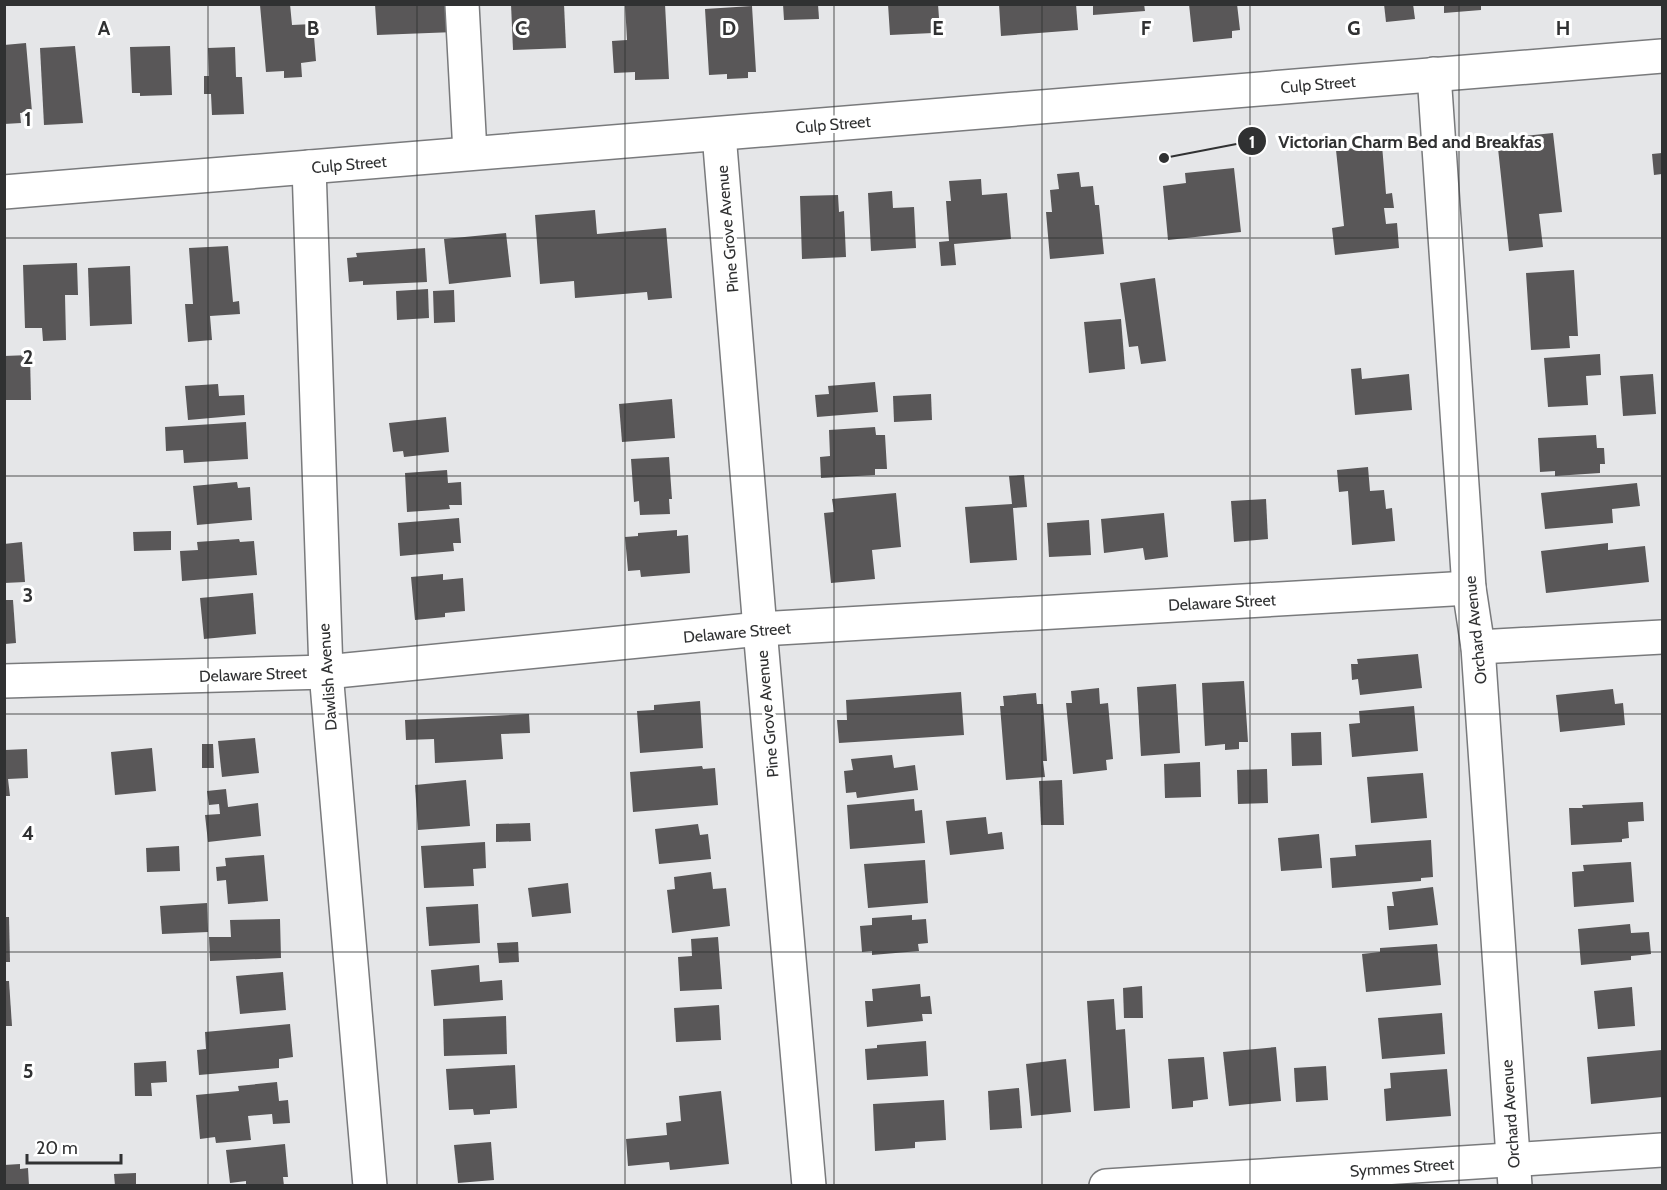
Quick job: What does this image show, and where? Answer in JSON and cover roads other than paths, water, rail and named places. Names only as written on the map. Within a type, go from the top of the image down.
[{"type":"street","points":[[462,4],[470,153]]},
{"type":"street","name":"Culp Street","points":[[4,192],[1662,56]]},
{"type":"street","name":"Orchard Avenue","points":[[1434,74],[1469,588],[1478,647],[1514,1173]]},
{"type":"street","name":"Pine Grove Avenue","points":[[719,134],[809,1185]]},
{"type":"street","name":"Dawlish Avenue","points":[[309,167],[326,672],[370,1185]]},
{"type":"street","name":"Delaware Street","points":[[4,681],[326,672],[760,629],[1469,588]]},
{"type":"street","points":[[1478,647],[1662,637]]},
{"type":"street","name":"Symmes Street","points":[[1106,1185],[1514,1173],[1662,1150]]},
{"type":"place","name":"Victorian Charm Bed and Breakfas","points":[[1164,158]]}]
